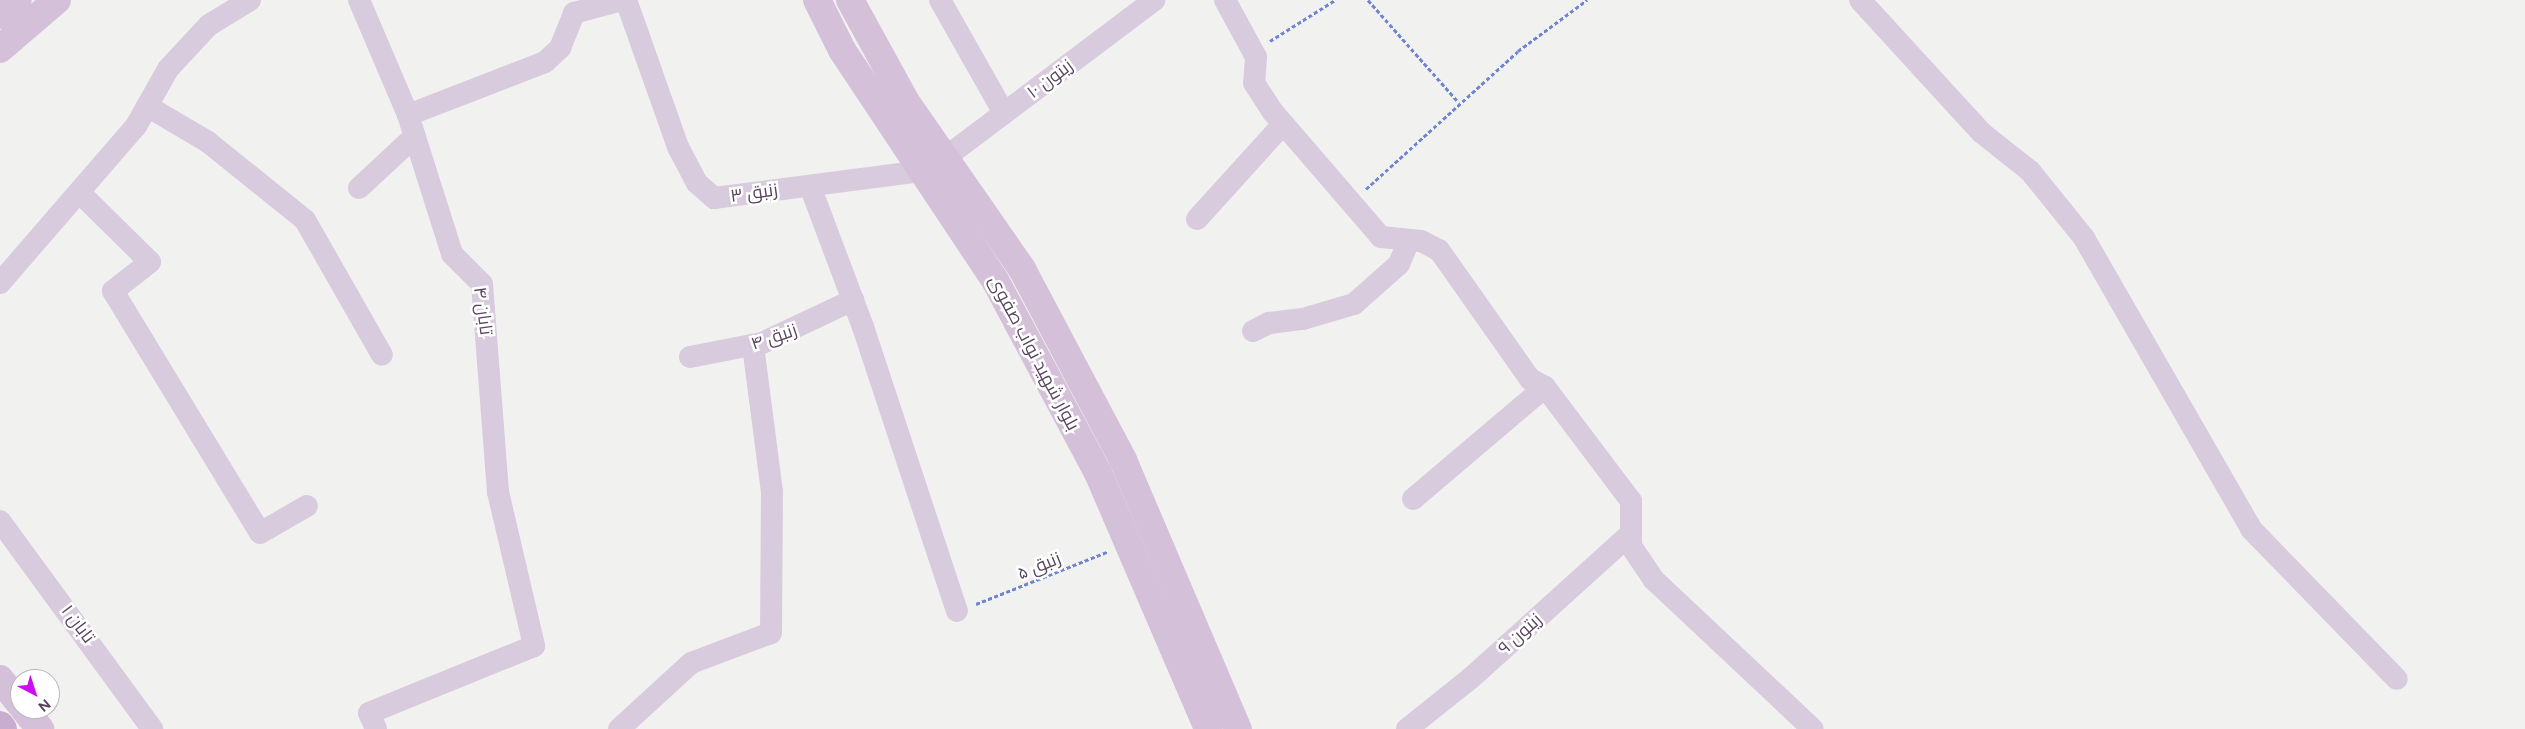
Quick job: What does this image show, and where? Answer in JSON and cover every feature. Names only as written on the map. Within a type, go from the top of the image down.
[{"type":"main road","points":[[0,15],[18,0]]},
{"type":"main road","points":[[3,39],[57,0]]},
{"type":"main road","name":"بلوار شهید نواب صفوی","points":[[817,0],[895,108],[946,158],[1022,269],[1123,460],[1238,729]]},
{"type":"main road","name":"بلوار شهید نواب صفوی","points":[[850,0],[923,171],[996,282],[1131,542],[1208,729]]},
{"type":"main road","points":[[0,679],[10,692]]},
{"type":"main road","points":[[32,719],[40,729]]},
{"type":"main road","points":[[0,725],[3,729]]},
{"type":"street","points":[[0,283],[80,193],[136,126],[168,69],[209,25],[250,0]]},
{"type":"street","name":"تابان ۴","points":[[359,0],[408,115],[452,254],[482,284],[498,492],[534,646],[369,713],[376,729]]},
{"type":"street","points":[[408,115],[544,62],[560,48],[569,7],[622,0]]},
{"type":"street","name":"زنبق ۳","points":[[626,0],[678,147],[697,183],[714,198],[923,171]]},
{"type":"street","points":[[940,0],[1004,113]]},
{"type":"street","name":"زیتون ۱۰","points":[[946,158],[1154,0]]},
{"type":"street","points":[[1225,0],[1253,52],[1254,83],[1283,124],[1381,237],[1409,240],[1439,250],[1530,379],[1545,387],[1631,501],[1629,535],[1631,546],[1653,579],[1813,729]]},
{"type":"street","points":[[1860,0],[1982,133],[2030,171],[2084,238],[2251,529],[2397,679]]},
{"type":"street","points":[[147,106],[208,142],[305,220],[382,355]]},
{"type":"street","points":[[1197,219],[1283,124]]},
{"type":"street","points":[[359,188],[415,136]]},
{"type":"street","points":[[810,186],[853,300],[957,611]]},
{"type":"street","points":[[80,193],[150,262],[113,291],[260,533],[307,506]]},
{"type":"street","points":[[1253,331],[1269,323],[1303,319],[1354,304],[1399,264],[1409,240]]},
{"type":"street","name":"زنبق ۴","points":[[690,358],[753,345],[803,327],[853,300]]},
{"type":"street","points":[[619,729],[691,663],[771,633],[772,492],[753,345]]},
{"type":"street","points":[[1413,498],[1545,387]]},
{"type":"street","name":"تابان ۱","points":[[0,522],[152,729]]},
{"type":"street","name":"زیتون ۹","points":[[1407,729],[1472,678],[1629,535]]},
{"type":"path","points":[[1253,52],[1335,0]]},
{"type":"path","points":[[1368,0],[1458,102]]},
{"type":"path","points":[[1350,202],[1402,160],[1458,102],[1518,51],[1587,0]]},
{"type":"path","name":"زنبق ۵","points":[[957,611],[1131,542]]}]
